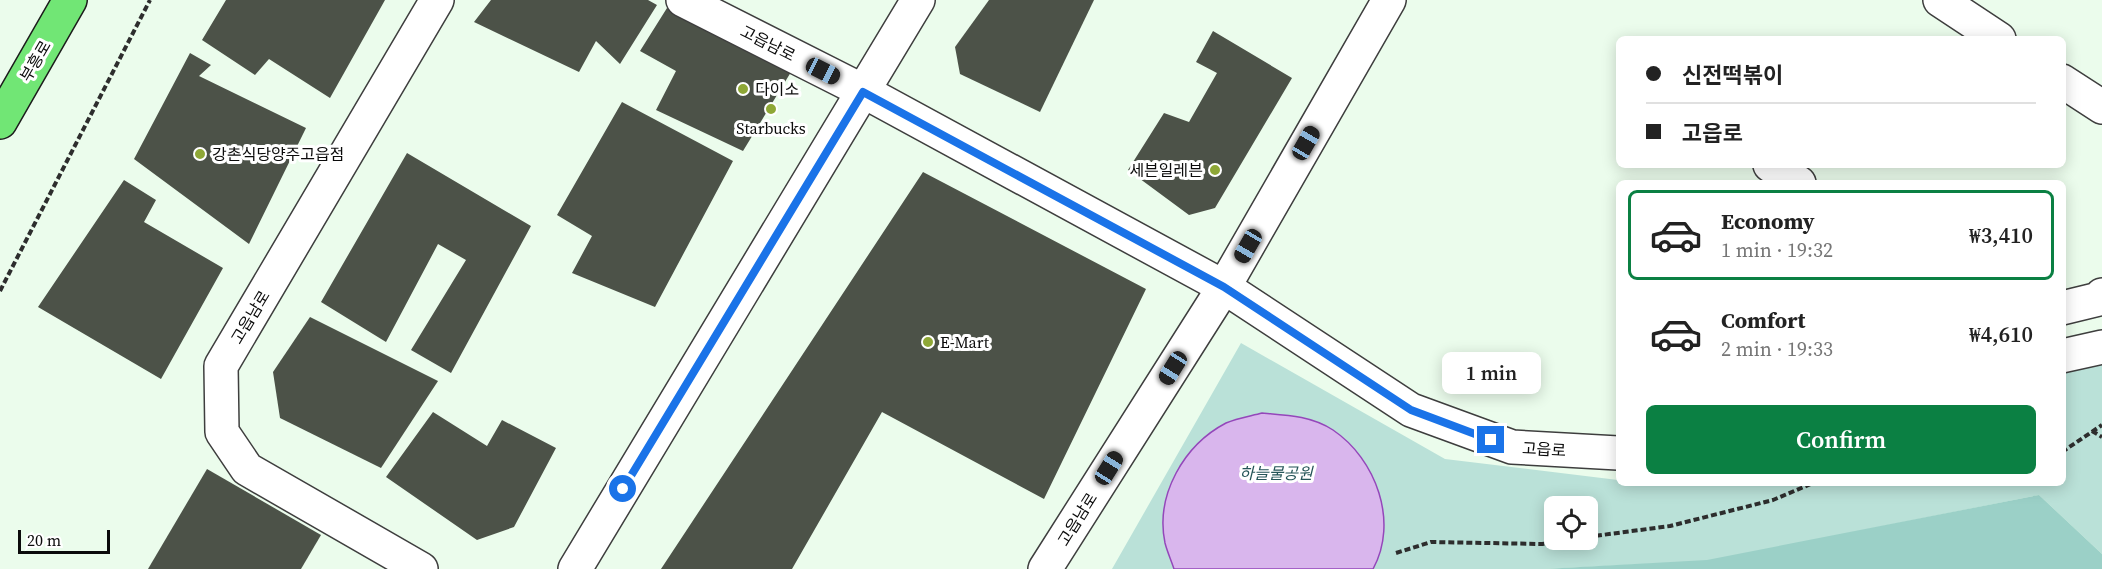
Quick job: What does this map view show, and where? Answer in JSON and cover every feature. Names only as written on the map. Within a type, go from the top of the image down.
[{"type":"main road","name":"부흥로","points":[[0,123],[70,0]]},
{"type":"street","name":"고읍남로","points":[[421,569],[247,469],[222,432],[221,366],[437,0]]},
{"type":"street","name":"고읍남로","points":[[683,0],[863,92],[1224,287],[1045,569]]},
{"type":"street","points":[[575,569],[918,0]]},
{"type":"street","points":[[1224,287],[1389,0]]},
{"type":"street","points":[[1940,0],[1994,36]]},
{"type":"street","points":[[2066,84],[2102,107]]},
{"type":"street","points":[[1775,168],[1794,180]]},
{"type":"street","name":"고읍로","points":[[1224,287],[1411,410],[1512,447],[1616,453]]},
{"type":"street","points":[[2066,307],[2099,299],[2102,295]]},
{"type":"street","points":[[2066,355],[2102,347]]},
{"type":"path","points":[[0,291],[150,0]]},
{"type":"path","points":[[2066,449],[2102,425]]},
{"type":"path","points":[[2092,431],[2102,437]]},
{"type":"path","points":[[1598,536],[1670,526],[1773,500],[1806,486]]},
{"type":"path","points":[[1395,553],[1431,542],[1544,544]]},
{"type":"green space","name":"하늘물공원","points":[[1241,343],[1445,459],[1616,480],[1616,486],[2066,486],[2066,373],[2102,363],[2102,554],[2039,495],[1707,561],[1544,569],[1112,569]]},
{"type":"shaded area","points":[[1262,413],[1299,417],[1325,425],[1348,442],[1361,457],[1379,493],[1383,512],[1384,532],[1381,551],[1373,569],[1174,569],[1165,543],[1163,525],[1164,507],[1176,473],[1197,444],[1211,433],[1230,421]]},
{"type":"shaded area","points":[[2039,495],[2102,554],[2102,569],[1544,569],[1707,560]]},
{"type":"building","points":[[226,0],[385,0],[330,98],[269,59],[255,75],[202,40]]},
{"type":"building","points":[[491,0],[648,0],[657,5],[620,64],[596,41],[579,72],[474,22]]},
{"type":"building","points":[[989,0],[1094,0],[1040,112],[960,74],[955,47]]},
{"type":"building","points":[[667,8],[791,72],[743,151],[656,110],[676,71],[640,51]]},
{"type":"building","points":[[1213,31],[1292,78],[1215,208],[1189,215],[1128,170],[1164,113],[1189,122],[1217,73],[1196,62]]},
{"type":"building","points":[[190,53],[211,65],[199,76],[306,128],[249,244],[134,159]]},
{"type":"building","points":[[622,102],[733,161],[655,307],[572,273],[592,236],[557,215]]},
{"type":"building","points":[[407,153],[531,226],[451,373],[411,350],[466,260],[438,244],[386,342],[321,302]]},
{"type":"building","points":[[923,172],[1146,289],[1044,499],[882,412],[792,569],[661,569]]},
{"type":"building","points":[[124,180],[156,200],[144,222],[223,268],[161,379],[38,307]]},
{"type":"building","points":[[310,317],[438,381],[381,468],[280,418],[273,372]]},
{"type":"building","points":[[433,412],[487,446],[502,420],[556,448],[514,527],[477,540],[386,477]]},
{"type":"building","points":[[207,469],[321,535],[301,569],[148,569]]},
{"type":"place","name":"다이소","points":[[743,89]]},
{"type":"place","name":"Starbucks","points":[[771,109]]},
{"type":"place","name":"강촌식당양주고읍점","points":[[200,154]]},
{"type":"place","name":"세븐일레븐","points":[[1215,170]]},
{"type":"place","name":"E-Mart","points":[[928,342]]},
{"type":"route","points":[[623,489],[863,92],[1224,287],[1411,410],[1491,440]]}]
